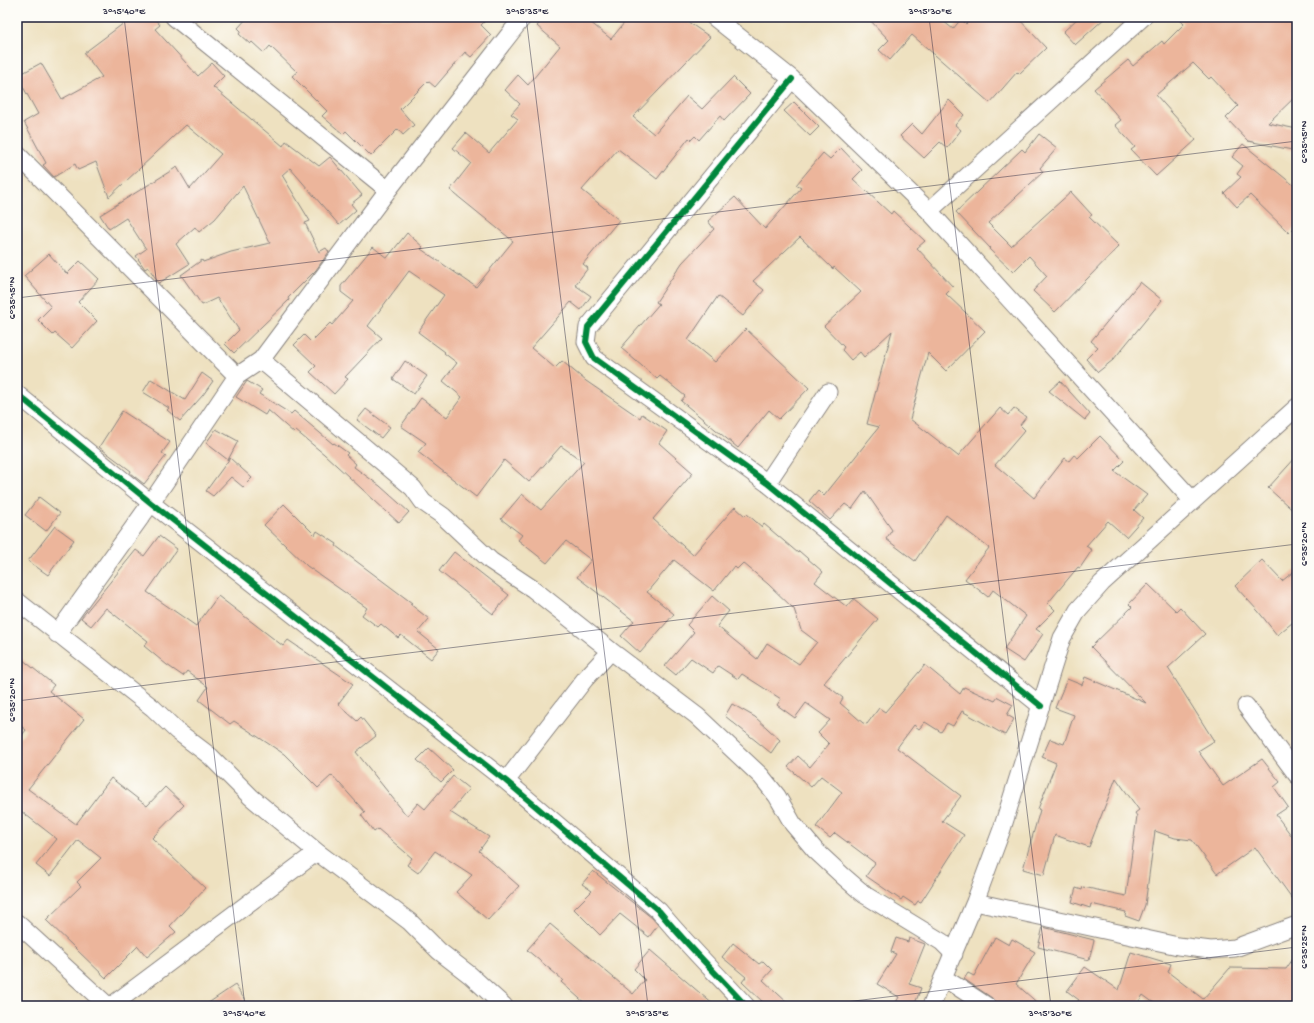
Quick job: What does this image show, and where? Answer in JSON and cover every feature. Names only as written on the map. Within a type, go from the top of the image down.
[{"type":"street","points":[[174,17],[388,190]]},
{"type":"street","points":[[57,634],[151,503],[237,376],[260,360],[388,190],[522,17]]},
{"type":"street","points":[[714,17],[792,79],[929,211],[1193,502]]},
{"type":"street","points":[[929,211],[1142,17]]},
{"type":"street","points":[[792,79],[588,327],[586,342],[594,358],[767,483],[1041,706]]},
{"type":"street","points":[[17,154],[237,376]]},
{"type":"street","points":[[260,360],[413,488],[423,502],[443,516],[491,561],[533,589],[611,651],[698,716],[761,776],[777,796],[793,824],[815,850],[865,895],[942,942],[954,954]]},
{"type":"street","points":[[767,483],[828,392]]},
{"type":"street","points":[[17,394],[151,503],[506,781],[659,911],[677,933],[697,952],[746,1006]]},
{"type":"street","points":[[931,1006],[975,902],[1002,829],[1062,638],[1078,610],[1102,583],[1297,408]]},
{"type":"street","points":[[17,601],[57,634],[153,708],[177,732],[210,756],[251,797],[317,852],[410,922],[439,951],[470,975],[504,1006]]},
{"type":"street","points":[[506,781],[585,679],[611,651]]},
{"type":"street","points":[[1246,706],[1297,775]]},
{"type":"street","points":[[17,923],[110,1006],[317,852]]},
{"type":"street","points":[[975,902],[1178,946],[1211,950],[1235,948],[1296,927]]},
{"type":"street","points":[[944,978],[987,1006]]},
{"type":"building","points":[[132,17],[153,17],[160,25],[155,29],[198,76],[212,63],[224,76],[213,87],[283,146],[286,141],[319,166],[330,157],[362,195],[351,204],[356,210],[339,225],[290,168],[282,175],[310,221],[305,223],[319,252],[326,248],[329,252],[316,270],[288,298],[289,300],[234,353],[225,344],[239,330],[217,298],[202,305],[181,275],[202,260],[203,262],[231,252],[270,243],[243,186],[215,219],[199,232],[195,227],[176,244],[189,264],[159,283],[148,267],[145,269],[136,256],[146,249],[126,218],[109,229],[100,215],[177,167],[190,189],[221,154],[186,125],[109,197],[96,162],[78,170],[75,164],[54,177],[43,165],[46,163],[24,122],[38,114],[17,76],[41,63],[62,99],[102,77],[84,53]]},
{"type":"building","points":[[248,17],[489,17],[481,25],[491,35],[471,57],[465,52],[435,87],[428,81],[400,109],[414,125],[403,135],[398,129],[371,156],[346,131],[343,134],[322,116],[327,111],[292,76],[297,72],[270,46],[264,53],[252,42],[250,44],[239,34],[241,31],[238,28]]},
{"type":"building","points":[[545,17],[584,17],[611,39],[629,17],[681,17],[710,37],[633,117],[654,134],[687,96],[702,109],[733,77],[750,94],[724,121],[720,116],[699,140],[695,136],[691,140],[689,138],[657,179],[618,149],[582,190],[619,220],[583,264],[588,268],[575,285],[591,296],[581,310],[571,302],[531,348],[555,368],[562,361],[586,381],[640,418],[642,414],[667,431],[659,443],[693,473],[653,519],[693,555],[735,507],[745,516],[747,514],[762,527],[764,524],[823,572],[815,582],[847,607],[854,599],[878,619],[824,683],[843,698],[840,703],[863,723],[867,724],[879,708],[885,712],[925,665],[960,694],[964,687],[995,701],[998,697],[1013,705],[1007,715],[1014,719],[1005,735],[962,711],[953,726],[947,723],[941,732],[925,722],[919,729],[914,725],[897,748],[961,796],[942,821],[964,835],[921,902],[918,901],[915,905],[903,897],[901,900],[866,876],[875,863],[835,833],[830,838],[816,827],[842,792],[821,776],[811,787],[788,767],[798,756],[810,767],[829,744],[818,733],[830,720],[806,703],[795,718],[777,705],[781,699],[742,674],[738,679],[718,666],[713,673],[691,658],[676,675],[665,666],[694,632],[687,625],[712,596],[729,611],[717,626],[757,659],[767,643],[799,664],[817,642],[801,630],[794,609],[768,584],[743,563],[737,569],[734,566],[714,591],[674,560],[647,592],[674,614],[640,653],[621,636],[634,621],[577,577],[591,560],[566,541],[547,563],[518,540],[522,535],[501,519],[522,494],[541,510],[584,462],[561,446],[529,482],[504,460],[476,497],[418,452],[426,443],[401,426],[421,398],[447,417],[462,397],[443,381],[457,363],[418,332],[444,295],[409,271],[368,326],[382,338],[345,377],[348,379],[334,394],[310,372],[316,366],[294,345],[304,335],[311,342],[330,323],[332,325],[353,301],[341,292],[341,286],[373,247],[387,258],[407,233],[423,247],[421,249],[476,287],[513,241],[450,190],[471,163],[453,148],[466,133],[489,153],[518,119],[511,114],[520,104],[505,90],[518,75],[528,85],[560,46],[537,26]]},
{"type":"building","points":[[867,17],[938,17],[953,29],[961,19],[966,24],[973,17],[1017,17],[1046,48],[1019,74],[1017,72],[990,103],[912,35],[890,60],[879,50],[889,40]]},
{"type":"building","points":[[1079,17],[1106,17],[1075,45],[1063,32]]},
{"type":"building","points":[[1177,17],[1297,17],[1297,95],[1268,123],[1297,129],[1297,151],[1248,141],[1226,118],[1238,106],[1211,77],[1209,79],[1193,63],[1156,95],[1196,140],[1156,176],[1131,150],[1135,147],[1115,125],[1121,120],[1094,89],[1128,60],[1133,66],[1162,41],[1164,44],[1184,24]]},
{"type":"building","points":[[949,100],[964,115],[955,125],[961,130],[947,148],[940,142],[924,158],[900,136],[912,124],[922,134]]},
{"type":"building","points":[[794,102],[819,127],[810,136],[784,111]]},
{"type":"building","points":[[1039,134],[1057,148],[1040,168],[1043,172],[988,223],[1011,246],[1071,192],[1092,215],[1089,217],[1119,246],[1055,312],[1033,291],[1047,276],[1029,256],[1013,272],[989,249],[990,248],[956,212],[1022,149],[1025,152]]},
{"type":"building","points":[[1243,144],[1297,188],[1297,225],[1289,233],[1250,195],[1237,207],[1224,193],[1241,177],[1237,174],[1243,166],[1232,157]]},
{"type":"building","points":[[841,148],[862,170],[853,179],[891,214],[893,211],[925,241],[917,248],[953,287],[946,294],[985,331],[946,371],[928,353],[910,419],[958,456],[1000,408],[1008,415],[1014,408],[1026,417],[1020,425],[1025,430],[995,465],[1034,498],[1065,458],[1069,461],[1074,455],[1078,458],[1100,436],[1124,461],[1114,471],[1147,495],[1134,510],[1143,518],[1126,537],[1108,521],[1086,546],[1092,550],[1080,568],[1078,567],[1048,603],[1055,610],[1036,629],[1043,634],[1024,662],[1004,649],[1026,616],[993,590],[988,597],[965,579],[989,548],[946,515],[915,561],[886,539],[892,530],[865,491],[852,509],[845,504],[830,520],[809,501],[818,490],[824,496],[879,427],[867,424],[892,331],[864,357],[860,352],[851,360],[842,350],[844,347],[824,326],[861,292],[834,267],[833,269],[800,237],[753,281],[764,290],[743,316],[718,296],[688,340],[715,362],[746,329],[809,388],[779,419],[769,410],[738,448],[681,401],[685,396],[660,376],[657,379],[621,348],[659,304],[656,302],[682,263],[714,229],[708,221],[735,197],[765,229],[801,188],[796,185],[823,153],[830,159]]},
{"type":"building","points":[[49,254],[67,274],[80,261],[99,279],[78,302],[97,321],[72,348],[55,333],[53,335],[38,320],[51,307],[24,276]]},
{"type":"building","points":[[1140,282],[1162,300],[1113,360],[1098,372],[1086,359],[1098,347],[1091,341]]},
{"type":"building","points":[[405,361],[427,376],[414,394],[393,379]]},
{"type":"building","points":[[202,373],[213,381],[180,421],[167,410],[169,408],[143,392],[151,379],[185,400]]},
{"type":"building","points":[[247,381],[262,390],[259,394],[291,414],[294,411],[333,444],[334,443],[348,453],[346,455],[356,464],[354,467],[380,486],[409,512],[399,523],[324,454],[296,431],[294,433],[268,410],[265,415],[236,397]]},
{"type":"building","points":[[1060,381],[1090,414],[1085,420],[1049,391]]},
{"type":"building","points":[[366,409],[390,427],[381,438],[357,420]]},
{"type":"building","points":[[122,411],[170,442],[162,453],[166,456],[144,484],[130,473],[131,471],[99,447]]},
{"type":"building","points":[[216,429],[238,441],[228,460],[206,443]]},
{"type":"building","points":[[1297,456],[1297,514],[1268,488]]},
{"type":"building","points":[[230,458],[252,478],[243,487],[231,477],[213,496],[206,491]]},
{"type":"building","points":[[39,497],[60,513],[46,531],[25,515]]},
{"type":"building","points":[[284,504],[315,535],[317,531],[337,544],[336,546],[412,603],[410,604],[429,619],[418,632],[439,649],[431,659],[401,635],[398,638],[381,624],[378,627],[362,615],[367,608],[307,566],[264,525]]},
{"type":"building","points":[[55,526],[74,540],[48,575],[28,561]]},
{"type":"building","points":[[159,536],[177,549],[147,592],[196,626],[218,596],[283,646],[288,640],[353,684],[338,704],[357,721],[361,717],[376,736],[356,752],[407,816],[418,803],[425,809],[453,776],[469,789],[450,812],[489,837],[479,851],[519,886],[488,920],[456,892],[472,875],[435,851],[418,873],[407,865],[412,858],[378,829],[374,832],[361,815],[365,812],[332,775],[318,788],[284,754],[234,721],[230,724],[199,700],[208,687],[187,671],[183,676],[167,665],[144,646],[148,641],[106,608],[91,626],[81,618],[136,550],[144,556]]},
{"type":"building","points":[[454,552],[509,595],[493,614],[439,571]]},
{"type":"building","points":[[1262,560],[1282,581],[1297,569],[1297,619],[1277,635],[1235,586]]},
{"type":"building","points":[[1148,584],[1176,611],[1180,607],[1205,634],[1168,668],[1214,741],[1198,751],[1223,786],[1262,759],[1280,782],[1274,787],[1288,807],[1276,815],[1297,843],[1297,905],[1255,847],[1217,874],[1192,840],[1175,838],[1155,831],[1145,905],[1139,921],[1125,916],[1126,912],[1091,904],[1090,908],[1072,902],[1076,888],[1082,890],[1083,887],[1126,896],[1137,816],[1135,813],[1139,810],[1116,778],[1089,847],[1055,835],[1044,875],[1023,869],[1040,810],[1038,809],[1056,763],[1042,757],[1050,739],[1064,744],[1074,715],[1055,708],[1067,679],[1082,685],[1085,677],[1146,703],[1091,647],[1132,607],[1129,604]]},
{"type":"building","points":[[17,655],[54,685],[49,691],[84,719],[28,789],[76,824],[111,778],[147,806],[165,787],[184,805],[152,838],[205,888],[170,926],[176,932],[147,957],[138,946],[106,978],[46,920],[81,886],[77,882],[101,858],[78,840],[50,876],[36,865],[57,839],[17,808],[17,742],[26,730],[17,723]]},
{"type":"building","points":[[732,704],[755,717],[780,740],[771,753],[725,716]]},
{"type":"building","points":[[429,748],[453,770],[441,782],[417,760]]},
{"type":"building","points":[[593,871],[652,918],[658,925],[649,937],[620,914],[600,935],[574,909],[592,891],[582,884]]},
{"type":"building","points":[[550,924],[633,994],[645,980],[634,969],[650,950],[715,1006],[588,1006],[561,982],[563,980],[527,950]]},
{"type":"building","points":[[1043,927],[1094,940],[1089,960],[1038,947]]},
{"type":"building","points":[[995,937],[1009,945],[1012,939],[1035,952],[1016,984],[1041,1006],[997,1006],[992,998],[964,979],[968,973],[974,976]]},
{"type":"building","points":[[896,938],[908,942],[909,938],[925,944],[909,984],[921,988],[914,1006],[894,1006],[899,997],[877,984],[896,954],[891,952]]},
{"type":"building","points":[[733,943],[759,964],[763,961],[772,970],[763,980],[791,1006],[767,1006],[742,982],[746,977],[722,957]]},
{"type":"building","points":[[1131,952],[1171,964],[1168,972],[1203,999],[1230,968],[1286,969],[1297,953],[1297,1006],[1158,1006],[1143,995],[1138,1003],[1143,1006],[1075,1006],[1079,1000],[1067,991],[1085,967],[1119,990]]},
{"type":"building","points":[[235,985],[249,1006],[204,1006]]},
{"type":"cycle path","points":[[792,79],[588,327],[586,342],[594,358],[767,483],[1041,706]]},
{"type":"cycle path","points":[[17,394],[151,503],[506,781],[659,911],[746,1006]]}]
